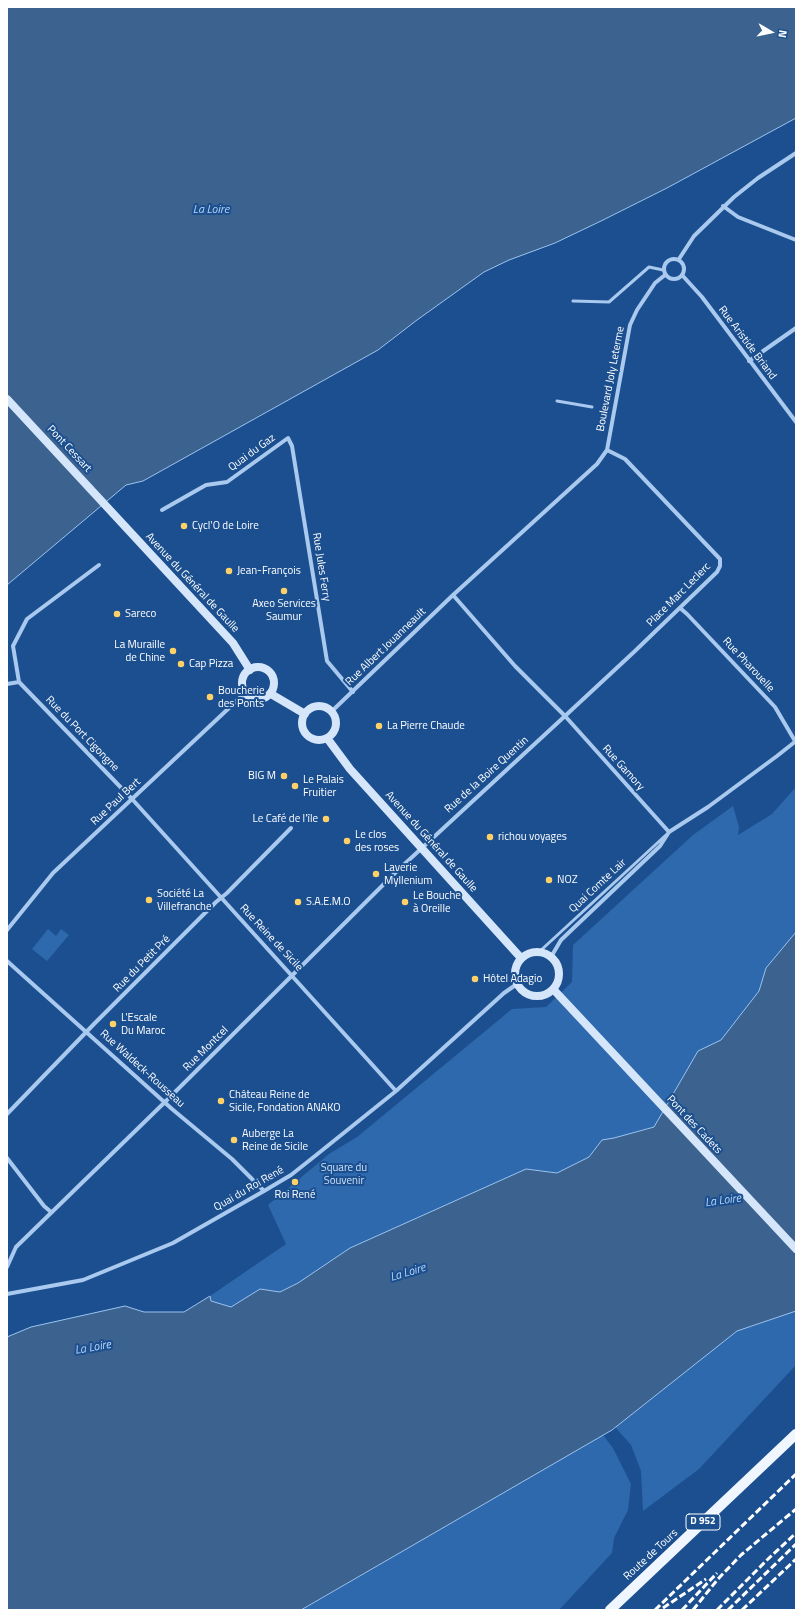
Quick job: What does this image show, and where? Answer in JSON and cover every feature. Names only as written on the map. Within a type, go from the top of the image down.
[{"type":"main road","name":"Pont Cessart","points":[[7,399],[114,514]]},
{"type":"main road","name":"Avenue du Général de Gaulle","points":[[114,514],[233,643],[250,670]]},
{"type":"main road","points":[[261,667],[270,672],[275,683],[271,694],[268,697],[258,700],[253,699],[245,693],[242,687],[242,681],[245,674],[250,670],[261,667]]},
{"type":"main road","points":[[271,694],[305,714]]},
{"type":"main road","points":[[315,707],[321,707],[331,712],[334,716],[336,726],[331,735],[321,740],[315,740],[305,732],[303,720],[305,714],[315,707]]},
{"type":"main road","name":"Avenue du Général de Gaulle","points":[[327,738],[350,769],[521,958]]},
{"type":"main road","points":[[532,952],[546,953],[551,957],[556,963],[558,969],[557,983],[553,989],[547,993],[534,996],[521,990],[515,978],[515,970],[521,958],[532,952]]},
{"type":"main road","name":"Pont des Cadets","points":[[553,989],[796,1249]]},
{"type":"main road","name":"Route de Tours","points":[[610,1610],[796,1434]]},
{"type":"street","points":[[679,259],[694,236],[723,206],[758,178],[796,152]]},
{"type":"street","points":[[723,206],[738,217],[796,240]]},
{"type":"street","points":[[670,259],[679,259],[684,265],[682,275],[673,279],[665,275],[663,270],[665,263],[670,259]]},
{"type":"street","name":"Boulevard Joly Leterme","points":[[606,450],[630,325],[637,310],[655,283],[665,275]]},
{"type":"street","name":"Rue Aristide Briand","points":[[682,275],[702,298],[796,422]]},
{"type":"street","points":[[749,361],[796,328]]},
{"type":"street","name":"Quai du Gaz","points":[[162,510],[206,484],[227,482],[288,438]]},
{"type":"street","name":"Rue Jules Ferry","points":[[288,438],[292,446],[327,661],[353,692]]},
{"type":"street","points":[[565,716],[515,666],[453,595],[597,464],[606,450]]},
{"type":"street","name":"Place Marc Leclerc","points":[[565,716],[680,608],[717,572],[720,566],[720,559],[626,459],[606,450]]},
{"type":"street","points":[[7,684],[19,682],[14,646],[27,619],[99,565]]},
{"type":"street","name":"Rue Albert Jouanneault","points":[[331,712],[453,595]]},
{"type":"street","name":"Rue Pharouelle","points":[[680,608],[775,707],[796,741]]},
{"type":"street","name":"Rue du Port Cigongne","points":[[19,682],[132,799]]},
{"type":"street","name":"Rue Paul Bert","points":[[7,930],[53,873],[245,693]]},
{"type":"street","name":"Rue Gamory","points":[[565,716],[668,832]]},
{"type":"street","name":"Rue de la Boire Quentin","points":[[422,847],[565,716]]},
{"type":"street","name":"Quai Comte Lair","points":[[551,957],[561,940],[660,846],[668,832],[708,807],[796,741]]},
{"type":"street","name":"Rue Reine de Sicile","points":[[132,799],[396,1090]]},
{"type":"street","name":"Rue du Petit Pré","points":[[7,1114],[291,828]]},
{"type":"street","name":"Rue Montcel","points":[[7,1266],[16,1247],[166,1102],[422,847]]},
{"type":"street","name":"Rue Waldeck-Rousseau","points":[[7,961],[232,1159],[264,1191]]},
{"type":"street","name":"Quai du Roi René","points":[[7,1294],[83,1280],[172,1243],[291,1175],[396,1090],[504,993],[517,984]]},
{"type":"street","points":[[7,1158],[44,1206],[51,1212]]},
{"type":"lane","points":[[573,301],[609,302],[649,267],[663,270]]},
{"type":"lane","points":[[557,402],[592,407]]},
{"type":"lane","name":"Quai Comte Lair","points":[[539,952],[668,832]]},
{"type":"green space","name":"Square du Souvenir","points":[[796,787],[796,932],[766,968],[759,991],[721,1040],[698,1051],[654,1127],[602,1140],[589,1157],[557,1173],[526,1169],[350,1248],[298,1283],[280,1292],[260,1289],[231,1307],[211,1301],[210,1296],[286,1244],[268,1205],[329,1154],[357,1137],[512,1009],[546,1007],[572,982],[573,945],[693,835],[733,806],[739,827],[738,835],[772,814]]},
{"type":"green space","points":[[48,929],[56,936],[61,929],[69,935],[47,961],[32,949]]},
{"type":"green space","points":[[796,1311],[796,1365],[699,1469],[643,1511],[641,1471],[631,1445],[615,1427],[737,1331]]},
{"type":"green space","points":[[603,1435],[613,1448],[631,1484],[628,1510],[614,1538],[612,1553],[559,1610],[302,1610]]},
{"type":"water","name":"La Loire","points":[[7,7],[796,7],[796,118],[667,188],[601,221],[555,243],[509,260],[484,272],[378,350],[143,481],[126,485],[7,585]]},
{"type":"water","name":"La Loire","points":[[796,932],[796,1311],[737,1331],[612,1430],[301,1610],[7,1610],[7,1337],[31,1327],[125,1306],[144,1312],[184,1312],[210,1296],[211,1301],[231,1307],[260,1289],[280,1292],[298,1283],[350,1248],[526,1169],[557,1173],[589,1157],[602,1140],[654,1127],[698,1051],[721,1040],[759,991],[766,968]]},
{"type":"railway","points":[[655,1610],[796,1474]]},
{"type":"railway","points":[[693,1610],[718,1579],[741,1555],[796,1509]]},
{"type":"railway","points":[[717,1610],[796,1533]]},
{"type":"railway","points":[[728,1610],[796,1544]]},
{"type":"railway","points":[[742,1610],[796,1559]]},
{"type":"railway","points":[[682,1610],[717,1573]]},
{"type":"railway","points":[[663,1608],[706,1579]]},
{"type":"place","name":"Cycl'O de Loire","points":[[184,526]]},
{"type":"place","name":"Jean-François","points":[[229,571]]},
{"type":"place","name":"Axeo Services Saumur","points":[[284,591]]},
{"type":"place","name":"Sareco","points":[[117,614]]},
{"type":"place","name":"La Muraille de Chine","points":[[173,651]]},
{"type":"place","name":"Cap Pizza","points":[[181,664]]},
{"type":"place","name":"Boucherie des Ponts","points":[[210,697]]},
{"type":"place","name":"La Pierre Chaude","points":[[379,726]]},
{"type":"place","name":"BIG M","points":[[284,776]]},
{"type":"place","name":"Le Palais Fruitier","points":[[295,786]]},
{"type":"place","name":"Le Café de l'île","points":[[326,819]]},
{"type":"place","name":"richou voyages","points":[[490,837]]},
{"type":"place","name":"Le clos des roses","points":[[347,841]]},
{"type":"place","name":"Laverie Myllenium","points":[[376,874]]},
{"type":"place","name":"NOZ","points":[[549,880]]},
{"type":"place","name":"Société La Villefranche","points":[[149,900]]},
{"type":"place","name":"S.A.E.M.O","points":[[298,902]]},
{"type":"place","name":"Le Bouche à Oreille","points":[[405,902]]},
{"type":"place","name":"Hôtel Adagio","points":[[475,979]]},
{"type":"place","name":"L'Escale Du Maroc","points":[[113,1024]]},
{"type":"place","name":"Château Reine de Sicile, Fondation ANAKO","points":[[221,1101]]},
{"type":"place","name":"Auberge La Reine de Sicile","points":[[234,1140]]},
{"type":"place","name":"Roi René","points":[[295,1182]]}]
